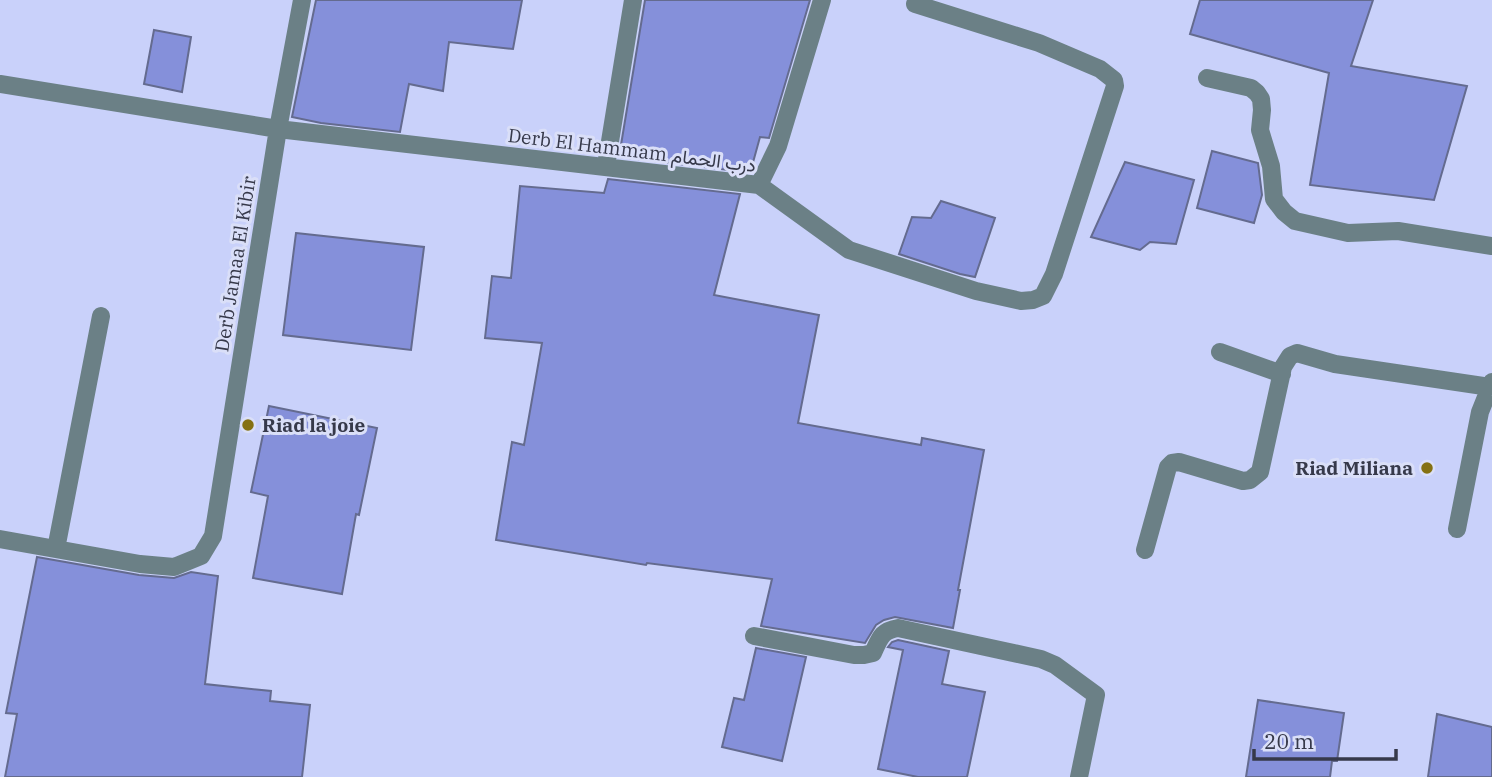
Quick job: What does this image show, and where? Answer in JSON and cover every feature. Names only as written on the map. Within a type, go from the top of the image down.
[{"type":"street","name":"Derb Jamaa El Kibir","points":[[56,549],[140,564],[174,567],[201,556],[214,536],[278,129],[302,0]]},
{"type":"street","points":[[606,166],[633,0]]},
{"type":"street","points":[[759,185],[778,146],[822,0]]},
{"type":"street","name":"Derb El Hammam درب الحمام","points":[[0,84],[278,129],[759,185],[849,250],[987,294],[1021,301],[1043,296],[1054,274],[1115,86],[1114,80],[1100,69],[1039,43],[915,4]]},
{"type":"street","points":[[1207,78],[1251,88],[1257,93],[1262,110],[1260,130],[1271,166],[1274,199],[1295,221],[1348,233],[1398,231],[1492,246]]},
{"type":"street","points":[[0,539],[56,549],[101,316]]},
{"type":"street","points":[[1220,352],[1282,374]]},
{"type":"street","points":[[1145,550],[1167,472],[1172,463],[1179,462],[1243,481],[1250,481],[1260,472],[1286,361],[1297,353],[1335,364],[1491,384],[1480,412],[1457,529]]},
{"type":"street","points":[[754,636],[864,655],[873,653],[881,635],[898,628],[1041,659],[1055,665],[1096,695],[1079,777]]},
{"type":"building","points":[[316,0],[522,0],[513,49],[449,42],[443,91],[409,84],[400,132],[292,117]]},
{"type":"building","points":[[645,0],[810,0],[769,138],[760,137],[752,166],[747,165],[745,172],[619,157]]},
{"type":"building","points":[[1200,0],[1373,0],[1351,66],[1467,86],[1434,200],[1310,185],[1329,73],[1190,34]]},
{"type":"building","points":[[154,30],[191,37],[182,92],[144,84]]},
{"type":"building","points":[[1212,151],[1258,163],[1262,195],[1254,223],[1197,208]]},
{"type":"building","points":[[1125,162],[1194,180],[1176,244],[1150,242],[1140,250],[1091,237]]},
{"type":"building","points":[[608,179],[740,194],[714,295],[819,315],[798,423],[921,445],[922,438],[984,450],[953,628],[895,617],[876,625],[865,643],[761,626],[772,579],[646,565],[496,540],[512,442],[524,445],[542,343],[485,338],[492,276],[511,278],[520,186],[604,193]]},
{"type":"building","points":[[941,201],[995,218],[975,277],[899,254],[912,217],[931,218]]},
{"type":"building","points":[[296,233],[424,247],[411,350],[283,335]]},
{"type":"building","points":[[269,406],[377,428],[359,515],[356,514],[342,594],[253,578],[268,496],[251,492]]},
{"type":"building","points":[[37,557],[139,575],[174,578],[191,572],[218,576],[205,684],[271,691],[270,701],[310,705],[302,777],[5,777],[17,714],[6,713]]},
{"type":"building","points":[[898,640],[949,651],[942,684],[985,692],[967,777],[918,777],[878,769],[903,650],[888,647]]},
{"type":"building","points":[[756,648],[806,657],[782,761],[722,747],[734,698],[744,700]]},
{"type":"building","points":[[1258,700],[1344,713],[1337,761],[1332,761],[1330,777],[1246,777]]},
{"type":"building","points":[[1437,714],[1492,727],[1492,777],[1428,777]]},
{"type":"place","name":"Riad la joie","points":[[248,425]]},
{"type":"place","name":"Riad Miliana","points":[[1427,468]]}]
